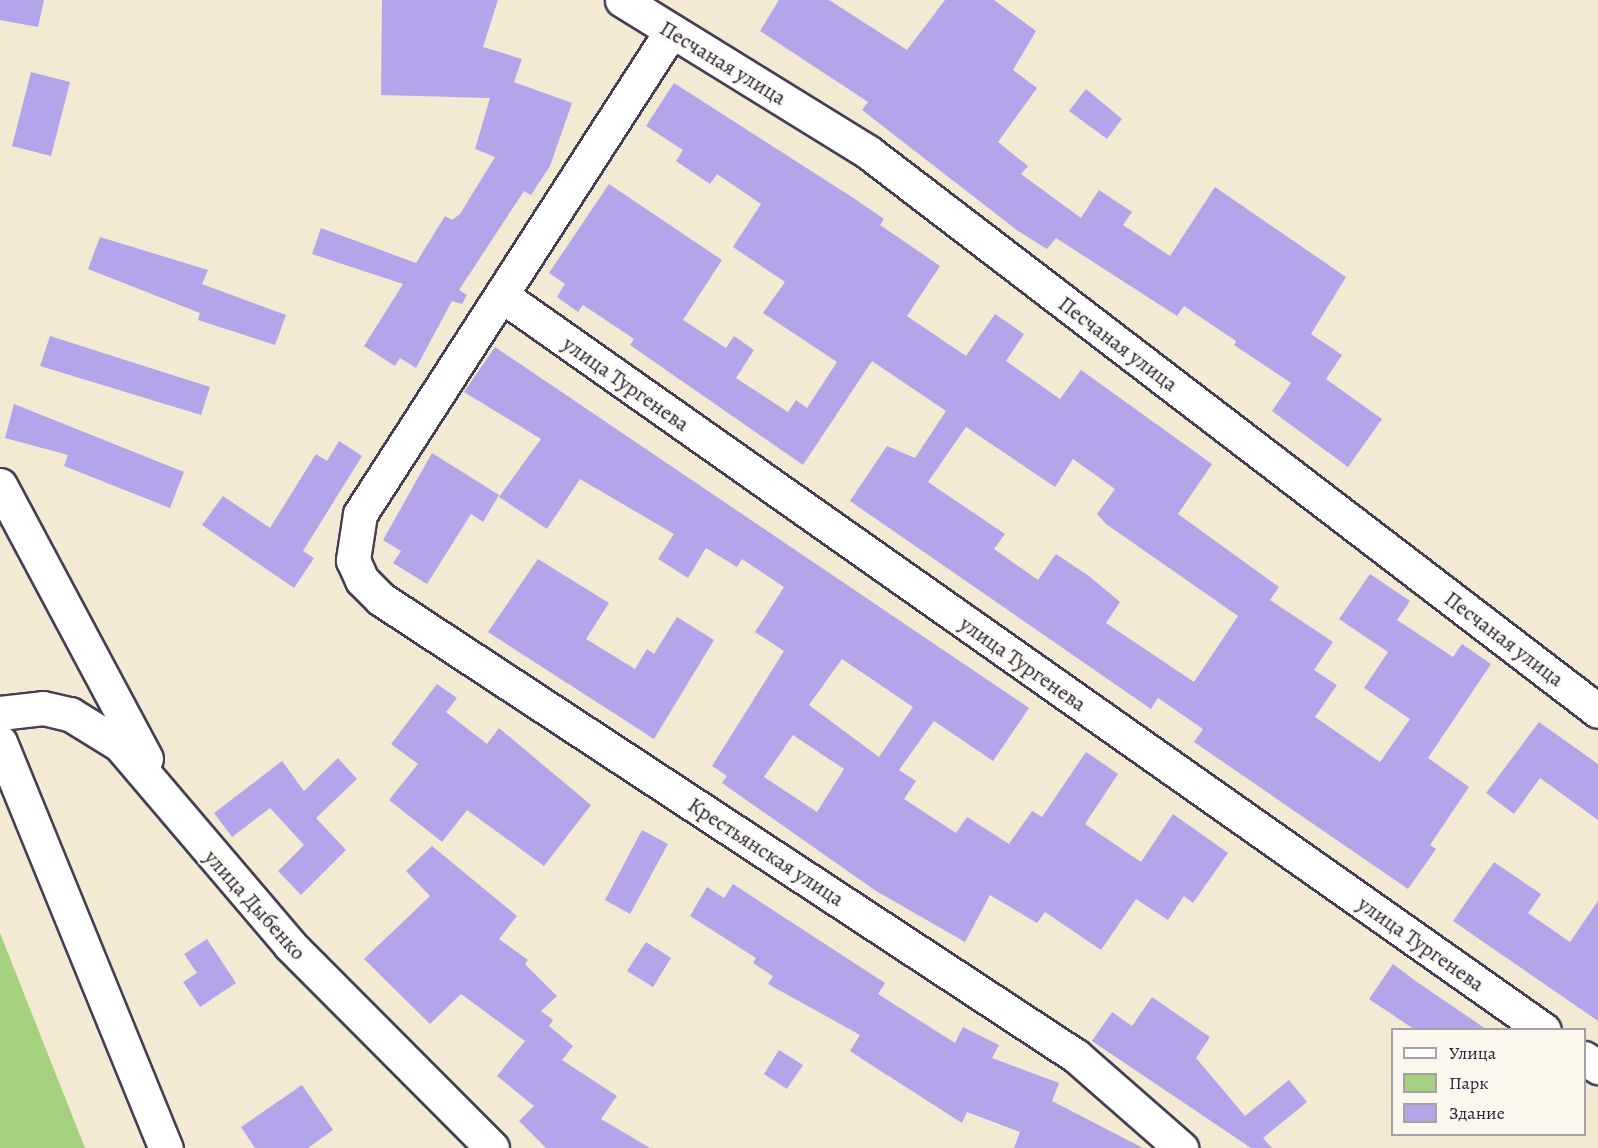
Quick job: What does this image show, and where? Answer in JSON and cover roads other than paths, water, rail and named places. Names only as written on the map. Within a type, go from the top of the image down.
[{"type":"street","name":"Песчаная улица","points":[[622,0],[670,33],[868,152],[1598,711]]},
{"type":"street","points":[[504,297],[670,33]]},
{"type":"street","name":"Крестьянская улица","points":[[504,297],[360,514],[353,560],[362,580],[381,599],[1076,1056],[1180,1148]]},
{"type":"street","name":"улица Тургенева","points":[[504,297],[1543,1028]]},
{"type":"street","points":[[0,485],[172,809]]},
{"type":"street","name":"улица Дыбенко","points":[[0,713],[43,708],[85,721],[120,745],[172,809],[290,945],[492,1148]]},
{"type":"street","points":[[0,742],[166,1148]]}]
